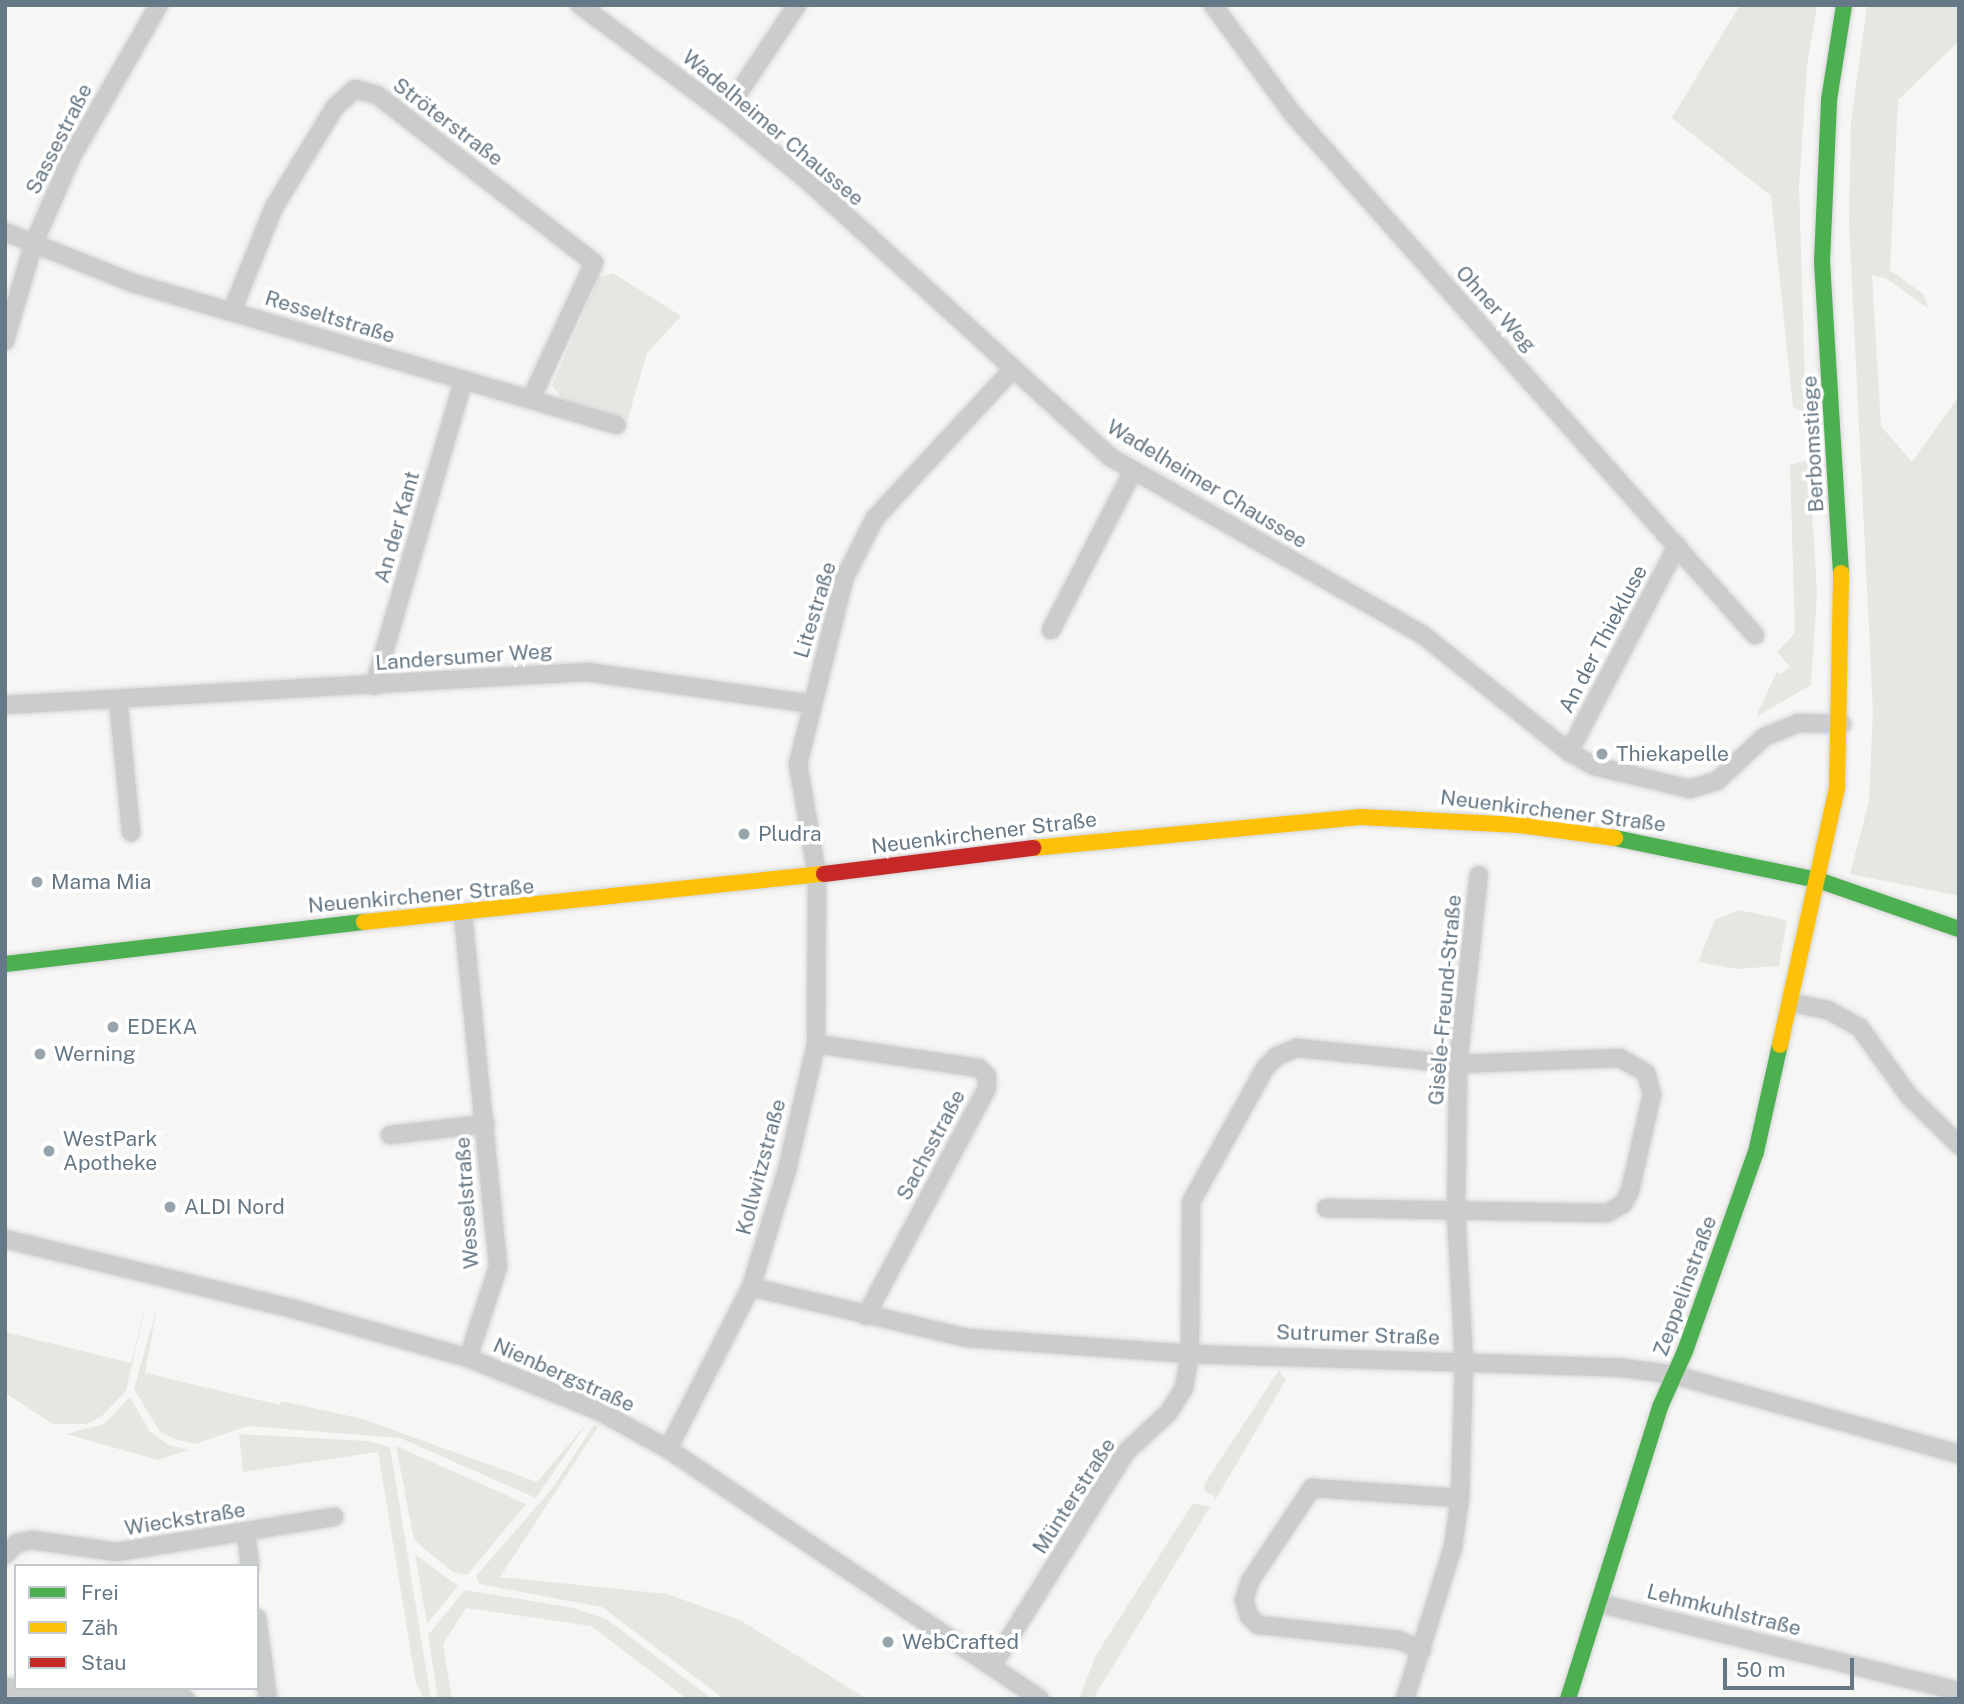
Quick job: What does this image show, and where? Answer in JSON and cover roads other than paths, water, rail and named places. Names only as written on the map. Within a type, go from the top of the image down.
[{"type":"street","name":"Sassestraße","points":[[5,341],[33,244],[72,156],[159,5]]},
{"type":"street","name":"Wadelheimer Chaussee","points":[[580,5],[725,113],[808,181],[1080,434],[1133,471],[1423,635],[1569,752],[1610,773],[1690,789],[1717,781],[1764,737],[1798,723],[1842,724]]},
{"type":"street","points":[[725,113],[797,5]]},
{"type":"street","name":"Ohner Weg","points":[[1213,5],[1292,113],[1755,635]]},
{"type":"street","name":"Berbomstiege","points":[[1818,880],[1837,787],[1842,724],[1843,598],[1822,262],[1829,100],[1844,5]]},
{"type":"street","name":"Ströterstraße","points":[[232,311],[274,207],[335,107],[355,89],[377,95],[594,263],[531,399]]},
{"type":"street","name":"Resseltstraße","points":[[5,232],[134,283],[617,425]]},
{"type":"street","name":"Litestraße","points":[[817,875],[798,764],[844,579],[875,519],[1012,371]]},
{"type":"street","name":"An der Kant","points":[[374,686],[463,381]]},
{"type":"street","points":[[1051,630],[1133,471]]},
{"type":"street","name":"An der Thiekluse","points":[[1569,752],[1677,546]]},
{"type":"street","name":"Landersumer Weg","points":[[5,705],[587,672],[811,704]]},
{"type":"street","points":[[118,699],[131,832]]},
{"type":"street","name":"Neuenkirchener Straße","points":[[5,964],[334,924],[463,915],[817,875],[967,854],[1274,823],[1404,817],[1519,825],[1639,841],[1818,880],[1959,929]]},
{"type":"street","name":"Kollwitzstraße","points":[[668,1449],[751,1287],[787,1170],[816,1044],[817,875]]},
{"type":"street","name":"Gisèle-Freund-Straße","points":[[1405,1699],[1453,1547],[1460,1498],[1464,1362],[1456,1213],[1458,1064],[1479,875]]},
{"type":"street","name":"Zeppelinstraße","points":[[1568,1699],[1674,1375],[1756,1152],[1818,880]]},
{"type":"street","name":"Wesselstraße","points":[[463,915],[498,1268],[468,1359]]},
{"type":"street","points":[[1792,1003],[1828,1010],[1860,1028],[1909,1096],[1959,1145]]},
{"type":"street","name":"Sachsstraße","points":[[816,1044],[979,1068],[987,1076],[987,1088],[866,1316]]},
{"type":"street","name":"Münterstraße","points":[[992,1666],[1125,1454],[1169,1412],[1184,1388],[1190,1354],[1191,1202],[1265,1068],[1277,1056],[1297,1048],[1458,1064],[1620,1058],[1646,1073],[1652,1094],[1623,1203],[1606,1213],[1456,1213]]},
{"type":"street","name":"Wesselstraße","points":[[390,1135],[485,1124]]},
{"type":"street","points":[[1325,1208],[1456,1213]]},
{"type":"street","name":"Nienbergstraße","points":[[5,1239],[294,1309],[468,1359],[599,1411],[668,1449],[1040,1699]]},
{"type":"street","name":"Sutrumer Straße","points":[[751,1287],[967,1338],[1190,1354],[1625,1368],[1674,1375],[1959,1454]]},
{"type":"street","points":[[1422,1650],[1399,1640],[1258,1625],[1249,1616],[1244,1600],[1250,1581],[1312,1488],[1460,1498]]},
{"type":"street","name":"Wieckstraße","points":[[5,1555],[17,1543],[32,1540],[117,1552],[334,1517]]},
{"type":"street","points":[[246,1533],[250,1564]]},
{"type":"street","name":"Lehmkuhlstraße","points":[[1601,1604],[1959,1691]]},
{"type":"street","points":[[259,1633],[268,1699]]},
{"type":"street","points":[[52,1690],[187,1699]]},
{"type":"place","name":"Thiekapelle","points":[[1602,754]]},
{"type":"place","name":"Pludra","points":[[744,834]]},
{"type":"place","name":"Mama Mia","points":[[37,882]]},
{"type":"place","name":"EDEKA","points":[[113,1027]]},
{"type":"place","name":"Werning","points":[[40,1054]]},
{"type":"place","name":"WestPark Apotheke","points":[[49,1151]]},
{"type":"place","name":"ALDI Nord","points":[[170,1207]]},
{"type":"place","name":"WebCrafted","points":[[888,1642]]}]
